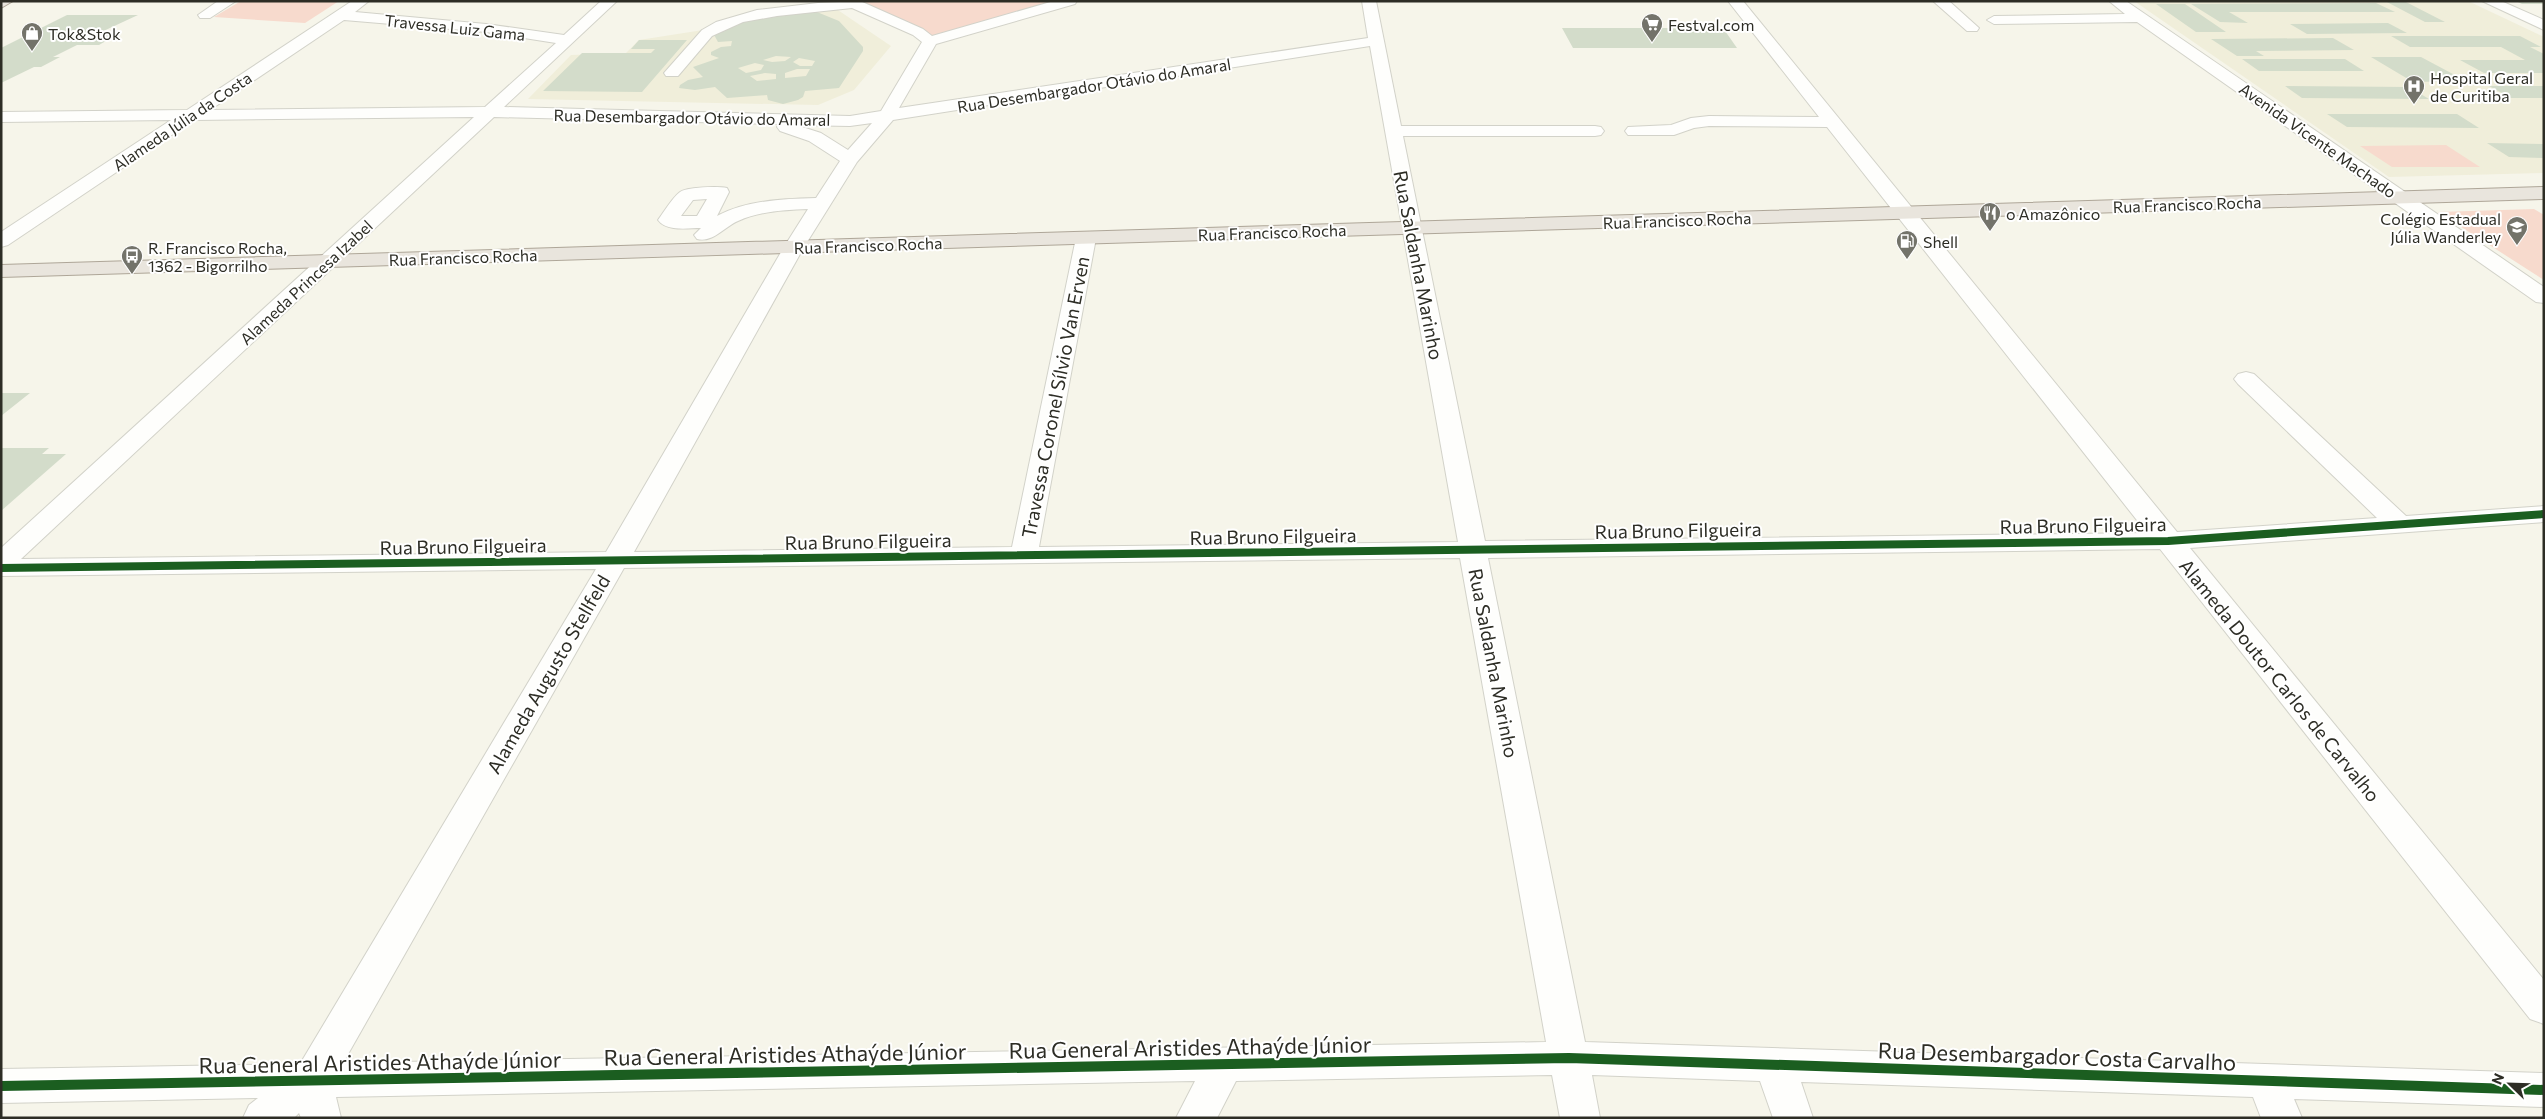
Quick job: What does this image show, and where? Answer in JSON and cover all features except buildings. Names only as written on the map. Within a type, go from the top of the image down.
[{"type":"main road","points":[[1,4],[6,1]]},
{"type":"main road","name":"Rua Francisco Rocha","points":[[1,271],[2544,193]]},
{"type":"street","points":[[205,15],[229,1]]},
{"type":"street","name":"Alameda Júlia da Costa","points":[[1,241],[362,1]]},
{"type":"street","name":"Alameda Princesa Izabel","points":[[1,563],[610,1]]},
{"type":"street","points":[[672,73],[706,33],[722,24],[747,16],[850,3],[918,32],[930,41],[1070,1]]},
{"type":"street","name":"Rua Saldanha Marinho","points":[[1369,1],[1580,1118]]},
{"type":"street","name":"Alameda Doutor Carlos de Carvalho","points":[[1735,1],[2544,1008]]},
{"type":"street","points":[[1940,1],[1972,28]]},
{"type":"street","name":"Avenida Vicente Machado","points":[[2116,1],[2544,297]]},
{"type":"street","points":[[2489,1],[2544,26]]},
{"type":"street","name":"Travessa Luiz Gama","points":[[341,15],[486,28],[568,40]]},
{"type":"street","points":[[1994,20],[2141,18]]},
{"type":"street","name":"Alameda Augusto Stellfeld","points":[[312,1080],[615,560],[794,247],[850,158],[886,117],[930,41]]},
{"type":"street","name":"Rua Desembargador Otávio do Amaral","points":[[1,117],[490,112],[850,121],[1376,41]]},
{"type":"street","points":[[761,119],[815,137],[850,158]]},
{"type":"street","points":[[1634,131],[1674,130],[1691,123],[1709,121],[1832,122]]},
{"type":"street","points":[[1393,131],[1595,132]]},
{"type":"street","points":[[693,250],[711,216],[783,204],[821,203]]},
{"type":"street","name":"Travessa Coronel Sílvio Van Erven","points":[[1024,555],[1086,238]]},
{"type":"street","points":[[2246,379],[2401,526]]},
{"type":"street","name":"Rua Bruno Filgueira","points":[[1,568],[2168,540],[2401,526],[2544,514]]},
{"type":"street","name":"Rua General Aristides Athaýde Júnior","points":[[1,1086],[1569,1058]]},
{"type":"street","name":"Rua Desembargador Costa Carvalho","points":[[1569,1058],[2544,1090]]},
{"type":"street","points":[[1196,1118],[1225,1064]]},
{"type":"street","points":[[1775,1065],[1793,1118]]},
{"type":"street","points":[[263,1118],[312,1080],[322,1118]]},
{"type":"street","points":[[2266,1080],[2282,1118]]},
{"type":"shaded area","points":[[241,1],[339,1],[305,23],[214,17]]},
{"type":"shaded area","points":[[847,1],[1070,1],[930,41],[918,32]]},
{"type":"shaded area","name":"Hospital Geral de Curitiba","points":[[2134,1],[2468,1],[2544,37],[2544,173],[2389,177]]},
{"type":"shaded area","points":[[826,2],[891,46],[854,90],[818,105],[528,99],[571,55],[626,53],[639,40],[703,30],[761,12]]},
{"type":"shaded area","points":[[2446,145],[2480,167],[2392,167],[2360,146]]},
{"type":"shaded area","name":"Colégio Estadual Júlia Wanderley","points":[[2534,209],[2544,215],[2544,280],[2438,212]]},
{"type":"cycle path","points":[[1,568],[2168,541],[2544,514]]},
{"type":"cycle path","points":[[1,1086],[1569,1058],[2544,1090]]},
{"type":"place","name":"Festval.com","points":[[1652,43]]},
{"type":"place","name":"Tok&Stok","points":[[32,52]]},
{"type":"place","name":"Hospital Geral de Curitiba","points":[[2414,105]]},
{"type":"place","name":"o Amazônico","points":[[1990,232]]},
{"type":"place","name":"Colégio Estadual Júlia Wanderley","points":[[2517,246]]},
{"type":"place","name":"Shell","points":[[1907,260]]},
{"type":"place","name":"R. Francisco Rocha, 1362 - Bigorrilho","points":[[132,275]]}]
